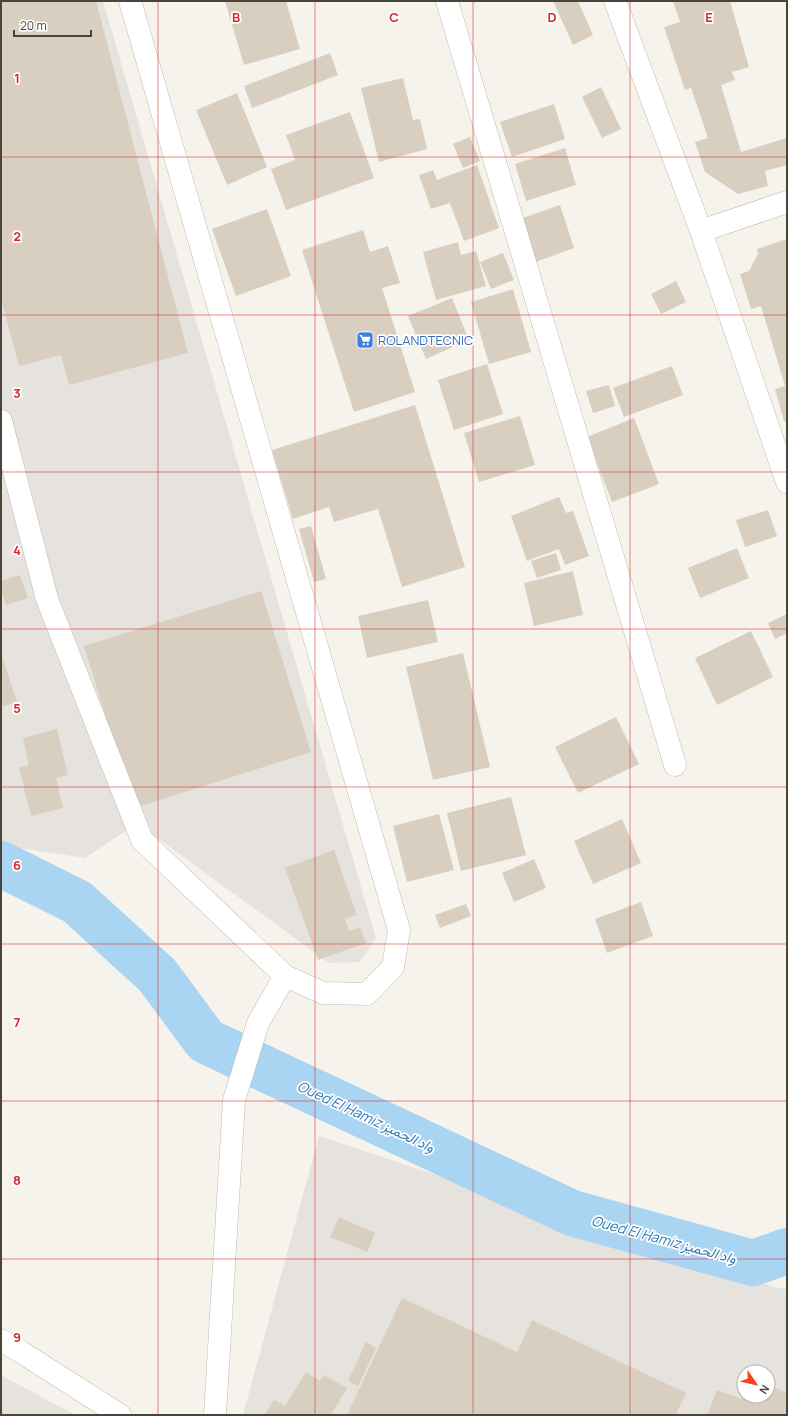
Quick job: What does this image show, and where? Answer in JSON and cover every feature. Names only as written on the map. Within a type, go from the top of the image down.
[{"type":"street","points":[[1,421],[48,599],[142,840],[285,976],[323,993],[367,994],[393,967],[399,930],[130,1]]},
{"type":"street","points":[[447,1],[676,765]]},
{"type":"street","points":[[615,1],[700,231],[786,479]]},
{"type":"street","points":[[700,231],[787,202]]},
{"type":"street","points":[[215,1415],[234,1100],[258,1023],[285,976]]},
{"type":"street","points":[[1,1340],[120,1415]]},
{"type":"shaded area","points":[[1,1],[103,1],[376,938],[360,962],[329,963],[137,823],[85,858],[1,845]]},
{"type":"shaded area","points":[[319,1136],[774,1287],[787,1289],[787,1415],[243,1415]]},
{"type":"shaded area","points":[[1,1375],[75,1415],[1,1415]]},
{"type":"building","points":[[1,1],[96,1],[188,353],[69,385],[61,355],[19,366],[1,299]]},
{"type":"building","points":[[225,1],[286,1],[300,49],[244,65]]},
{"type":"building","points":[[553,1],[578,1],[593,35],[573,45]]},
{"type":"building","points":[[673,1],[730,1],[749,67],[732,72],[735,80],[721,85],[741,152],[787,138],[787,165],[765,171],[768,186],[738,194],[705,172],[695,142],[708,138],[691,88],[685,90],[664,27],[680,22]]},
{"type":"building","points":[[330,53],[338,75],[252,108],[244,86]]},
{"type":"building","points":[[403,78],[413,120],[420,119],[427,149],[379,162],[361,88]]},
{"type":"building","points":[[601,87],[621,129],[602,138],[582,97]]},
{"type":"building","points":[[237,93],[267,167],[227,185],[196,110]]},
{"type":"building","points":[[554,104],[565,139],[512,157],[500,122]]},
{"type":"building","points":[[350,112],[374,178],[286,210],[271,169],[295,160],[286,135]]},
{"type":"building","points":[[470,137],[480,161],[463,168],[453,144]]},
{"type":"building","points":[[565,148],[576,185],[526,201],[515,164]]},
{"type":"building","points":[[477,165],[499,228],[464,241],[450,203],[431,209],[419,175],[433,170],[437,180]]},
{"type":"building","points":[[560,205],[574,248],[533,263],[517,220]]},
{"type":"building","points":[[267,209],[291,276],[236,296],[212,229]]},
{"type":"building","name":"ROLANDTECNIC","points":[[363,230],[370,252],[388,246],[400,283],[382,288],[415,392],[354,412],[302,250]]},
{"type":"building","points":[[787,239],[787,422],[784,421],[775,389],[785,386],[761,306],[751,309],[740,274],[749,271],[758,254],[757,249]]},
{"type":"building","points":[[458,242],[461,255],[476,251],[486,286],[436,300],[423,252]]},
{"type":"building","points":[[503,253],[514,280],[491,289],[480,262]]},
{"type":"building","points":[[676,281],[686,302],[661,314],[651,294]]},
{"type":"building","points":[[513,289],[531,352],[489,364],[471,302]]},
{"type":"building","points":[[452,298],[469,340],[426,359],[408,316]]},
{"type":"building","points":[[487,364],[503,414],[454,430],[438,380]]},
{"type":"building","points":[[672,366],[683,395],[624,417],[613,388]]},
{"type":"building","points":[[609,385],[615,406],[593,413],[586,391]]},
{"type":"building","points":[[415,405],[465,567],[402,587],[378,509],[334,522],[329,507],[293,519],[272,450]]},
{"type":"building","points":[[520,416],[535,465],[479,482],[464,433]]},
{"type":"building","points":[[634,418],[659,484],[612,502],[587,437]]},
{"type":"building","points":[[559,497],[566,513],[573,511],[589,556],[565,565],[559,549],[527,561],[511,516]]},
{"type":"building","points":[[768,510],[777,536],[745,547],[736,520]]},
{"type":"building","points":[[311,526],[326,579],[314,582],[299,529]]},
{"type":"building","points":[[737,548],[749,578],[700,598],[688,568]]},
{"type":"building","points":[[556,553],[561,570],[537,578],[531,561]]},
{"type":"building","points":[[573,571],[583,615],[534,626],[524,583]]},
{"type":"building","points":[[20,575],[28,598],[6,605],[1,589],[1,581]]},
{"type":"building","points":[[261,591],[311,752],[134,808],[84,646]]},
{"type":"building","points":[[428,600],[438,642],[367,658],[358,616]]},
{"type":"building","points":[[787,614],[787,633],[775,639],[768,623]]},
{"type":"building","points":[[751,631],[773,677],[717,705],[695,658]]},
{"type":"building","points":[[1,653],[17,702],[1,707]]},
{"type":"building","points":[[463,653],[490,767],[433,780],[406,667]]},
{"type":"building","points":[[616,717],[639,764],[578,793],[555,747]]},
{"type":"building","points":[[57,729],[68,775],[56,778],[63,808],[31,816],[19,768],[29,765],[23,738]]},
{"type":"building","points":[[511,797],[526,855],[461,871],[447,813]]},
{"type":"building","points":[[439,814],[454,870],[407,882],[393,826]]},
{"type":"building","points":[[622,819],[641,863],[593,884],[574,841]]},
{"type":"building","points":[[334,850],[357,915],[345,919],[349,931],[360,927],[366,943],[318,960],[285,868]]},
{"type":"building","points":[[534,859],[546,888],[514,902],[502,873]]},
{"type":"building","points":[[641,902],[653,936],[607,953],[595,919]]},
{"type":"building","points":[[466,904],[471,916],[440,928],[435,915]]},
{"type":"building","points":[[339,1217],[375,1233],[367,1252],[330,1237]]},
{"type":"building","points":[[402,1298],[517,1352],[532,1320],[686,1393],[676,1415],[347,1415]]},
{"type":"building","points":[[366,1342],[376,1348],[358,1386],[348,1381]]},
{"type":"building","points":[[306,1372],[320,1381],[324,1375],[347,1388],[331,1415],[265,1414],[274,1400],[285,1406]]},
{"type":"building","points":[[776,1388],[787,1393],[787,1415],[707,1415],[717,1390],[736,1397],[736,1404],[776,1404]]},
{"type":"waterway","name":"Oued El Hamiz واد الحميز","points":[[1,864],[77,902],[157,975],[206,1041],[572,1213],[753,1263],[787,1251]]},
{"type":"place","name":"ROLANDTECNIC","points":[[365,340]]}]
